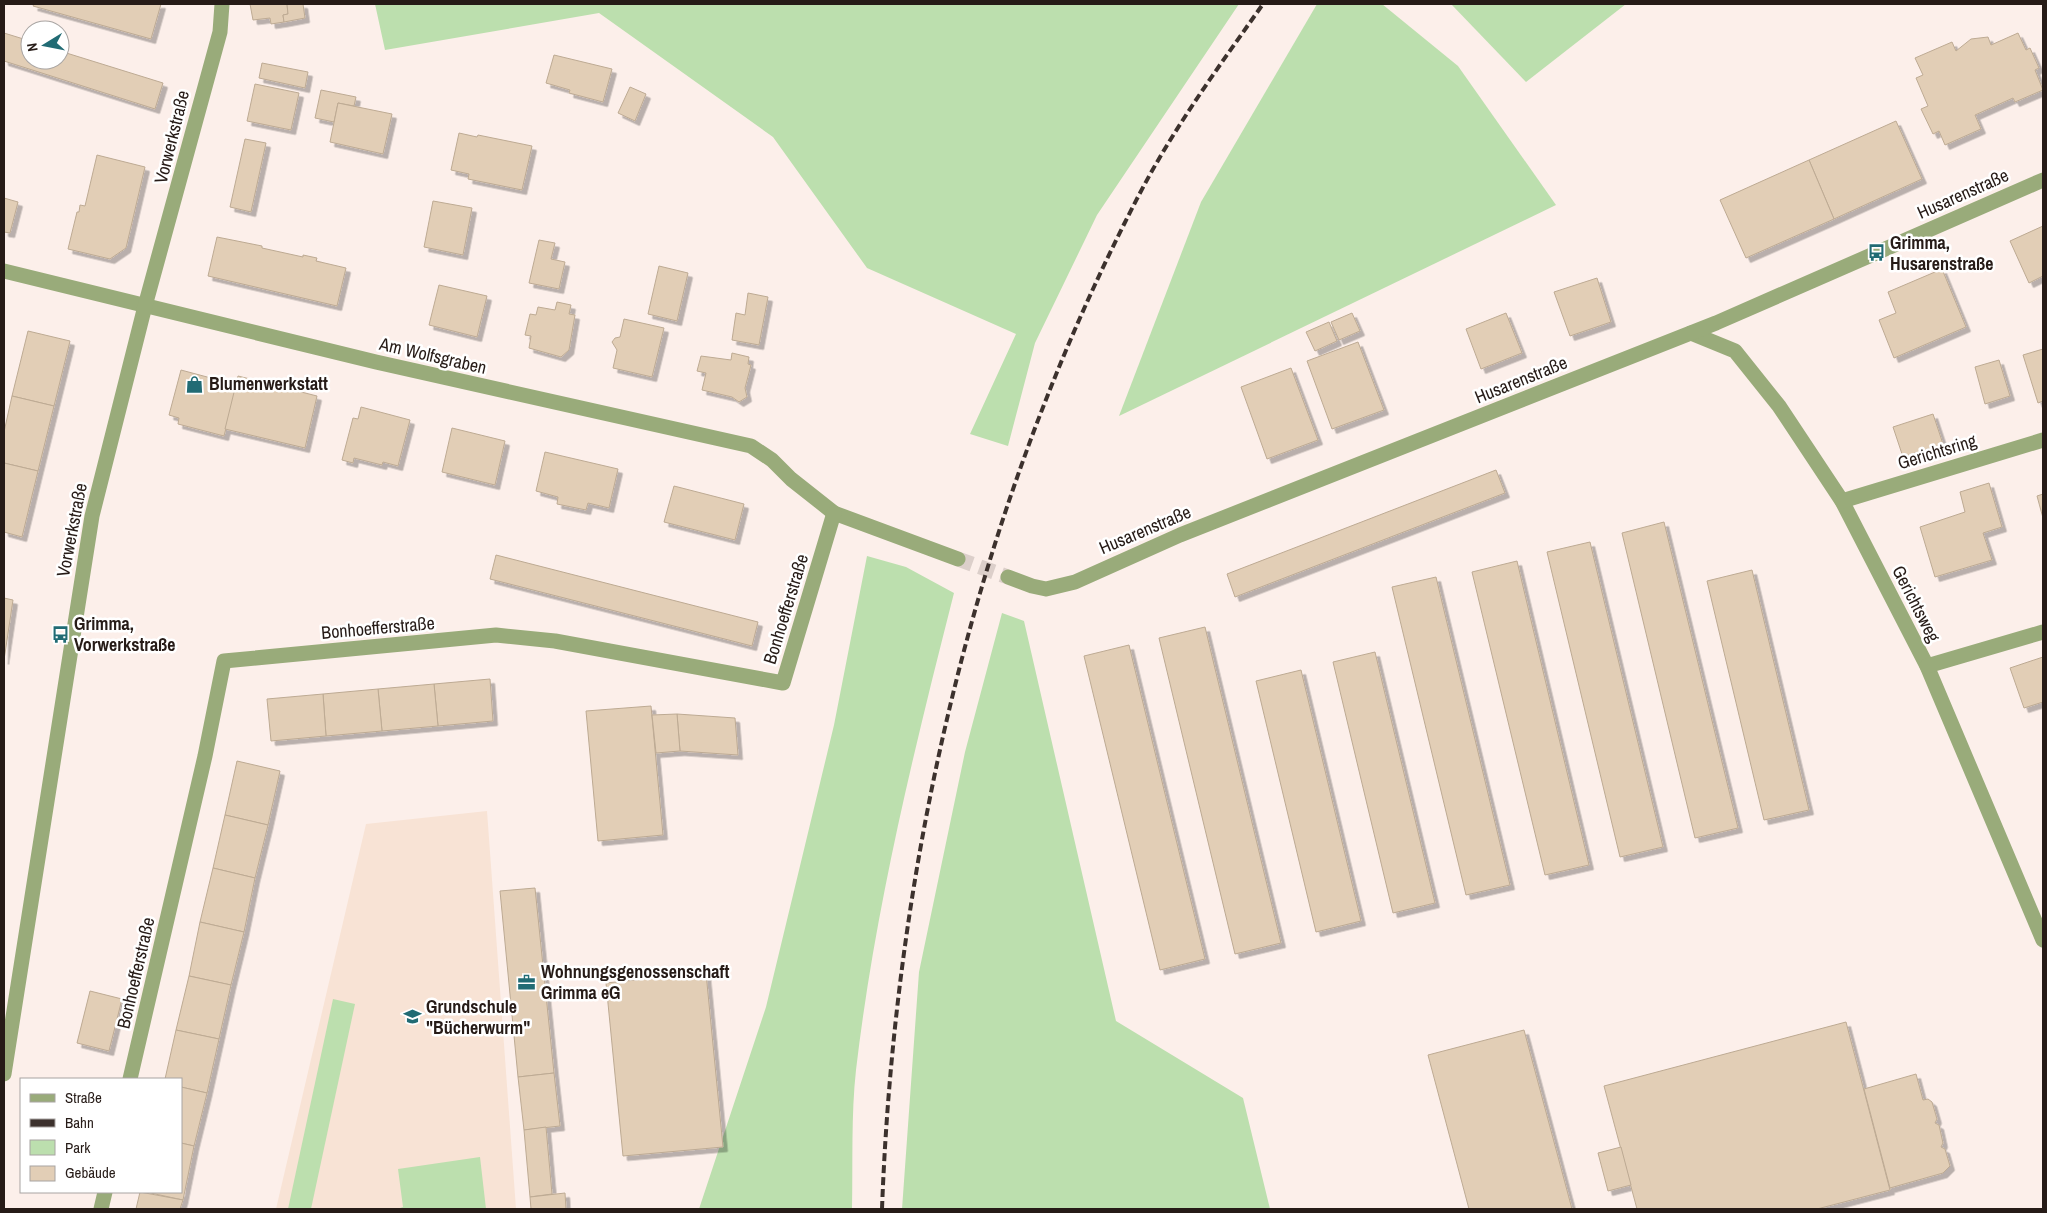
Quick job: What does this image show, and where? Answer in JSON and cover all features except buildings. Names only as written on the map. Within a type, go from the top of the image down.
[{"type":"street","name":"Vorwerkstraße","points":[[4,1074],[7,1034],[92,516],[145,306],[220,32],[222,4]]},
{"type":"street","name":"Husarenstraße","points":[[1008,577],[1046,589],[1075,582],[1189,531],[1691,333],[2043,180]]},
{"type":"street","name":"Am Wolfsgraben","points":[[4,271],[376,362],[751,446],[772,460],[791,479],[834,513]]},
{"type":"street","name":"Gerichtsweg","points":[[1691,333],[1735,351],[1779,406],[1842,501],[1927,666],[2043,940]]},
{"type":"street","name":"Gerichtsring","points":[[1842,501],[2043,440]]},
{"type":"street","points":[[834,513],[958,559]]},
{"type":"street","name":"Bonhoefferstraße","points":[[130,1078],[202,766],[224,661],[496,635],[555,641],[783,683],[834,513]]},
{"type":"street","points":[[1927,666],[2043,632]]},
{"type":"street","points":[[100,1209],[104,1193]]},
{"type":"shaded area","name":"Grundschule \"Bücherwurm\"","points":[[487,811],[516,1209],[276,1209],[366,824]]},
{"type":"green space","points":[[375,4],[1239,4],[1097,215],[1035,343],[1008,446],[970,434],[1016,334],[867,268],[773,137],[599,13],[385,50]]},
{"type":"green space","points":[[1317,4],[1382,4],[1458,66],[1556,205],[1119,416],[1201,202]]},
{"type":"green space","points":[[1451,4],[1626,4],[1526,82]]},
{"type":"green space","points":[[867,556],[906,567],[954,593],[924,711],[897,830],[864,1009],[854,1087],[852,1209],[699,1209],[766,1007],[834,725]]},
{"type":"green space","points":[[1002,613],[1024,621],[1116,1021],[1243,1098],[1270,1209],[902,1209],[919,972],[965,752]]},
{"type":"green space","points":[[333,999],[355,1004],[311,1209],[288,1209]]},
{"type":"green space","points":[[480,1157],[486,1209],[397,1209],[403,1207],[398,1169]]},
{"type":"tunnel","points":[[958,559],[1008,577]]},
{"type":"railway","points":[[882,1209],[890,1078],[905,946],[926,816],[955,687],[990,559],[1033,434],[1083,312],[1140,193],[1183,120],[1263,4]]},
{"type":"place","name":"Grimma, Husarenstraße","points":[[1876,253]]},
{"type":"place","name":"Blumenwerkstatt","points":[[195,384]]},
{"type":"place","name":"Grimma, Vorwerkstraße","points":[[60,634]]},
{"type":"place","name":"Wohnungsgenossenschaft Grimma eG","points":[[527,982]]},
{"type":"place","name":"Grundschule \"Bücherwurm\"","points":[[412,1017]]}]
